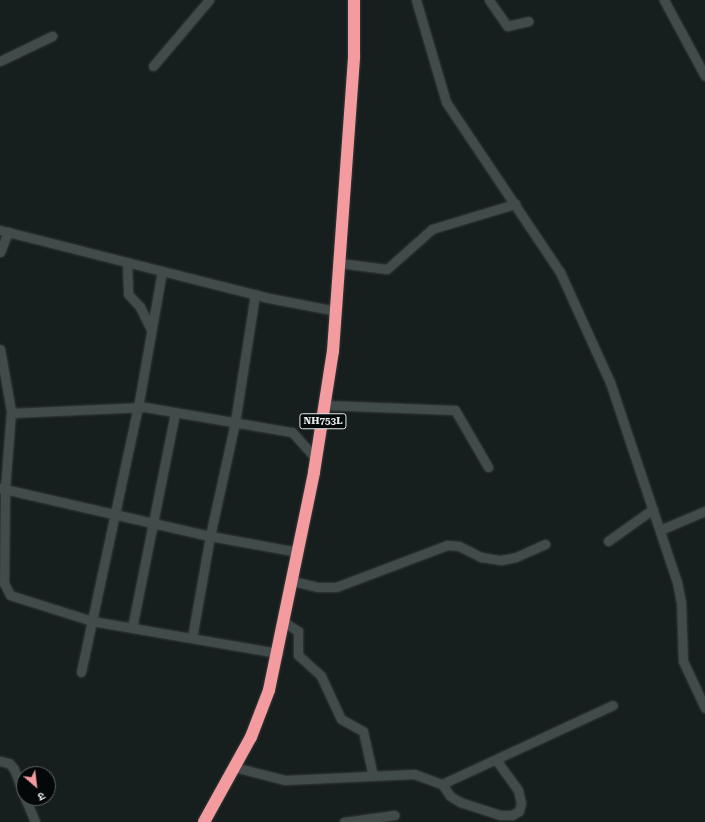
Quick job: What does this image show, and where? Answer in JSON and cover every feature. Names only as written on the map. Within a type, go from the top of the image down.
[{"type":"highway","name":"NH753L","points":[[204,822],[261,714],[278,653],[316,459],[325,405],[336,311],[354,56],[354,0]]},
{"type":"street","points":[[153,66],[209,0]]},
{"type":"street","points":[[416,0],[446,102],[560,272],[606,373],[653,509],[680,594],[683,661],[705,708]]},
{"type":"street","points":[[489,0],[505,24],[510,26],[528,21]]},
{"type":"street","points":[[664,0],[705,76]]},
{"type":"street","points":[[0,61],[52,36]]},
{"type":"street","points":[[339,263],[387,269],[432,230],[515,204]]},
{"type":"street","points":[[0,252],[4,231],[255,295],[336,311]]},
{"type":"street","points":[[128,262],[128,294],[140,307],[151,330]]},
{"type":"street","points":[[81,672],[113,514],[138,407],[162,271]]},
{"type":"street","points":[[192,638],[210,536],[235,422],[255,295]]},
{"type":"street","points":[[0,349],[11,413],[3,489],[2,530],[4,583],[10,595],[92,621],[278,653]]},
{"type":"street","points":[[325,405],[455,410],[488,467]]},
{"type":"street","points":[[11,413],[138,407],[175,412],[295,434],[303,446],[316,459]]},
{"type":"street","points":[[132,628],[175,412]]},
{"type":"street","points":[[3,489],[210,536],[298,552]]},
{"type":"street","points":[[608,541],[653,509]]},
{"type":"street","points":[[660,530],[705,511]]},
{"type":"street","points":[[292,581],[317,587],[336,587],[447,545],[459,546],[488,559],[501,560],[516,557],[545,544]]},
{"type":"street","points":[[284,622],[298,631],[298,655],[322,676],[341,719],[363,731],[373,776]]},
{"type":"street","points":[[442,784],[613,705]]},
{"type":"street","points":[[234,767],[285,780],[414,774],[442,784],[450,796],[460,802],[500,815],[512,815],[519,811],[521,803],[518,790],[496,760]]},
{"type":"street","points":[[0,761],[9,763],[16,774]]},
{"type":"street","points":[[28,806],[35,822]]},
{"type":"street","points":[[344,822],[394,815]]}]
